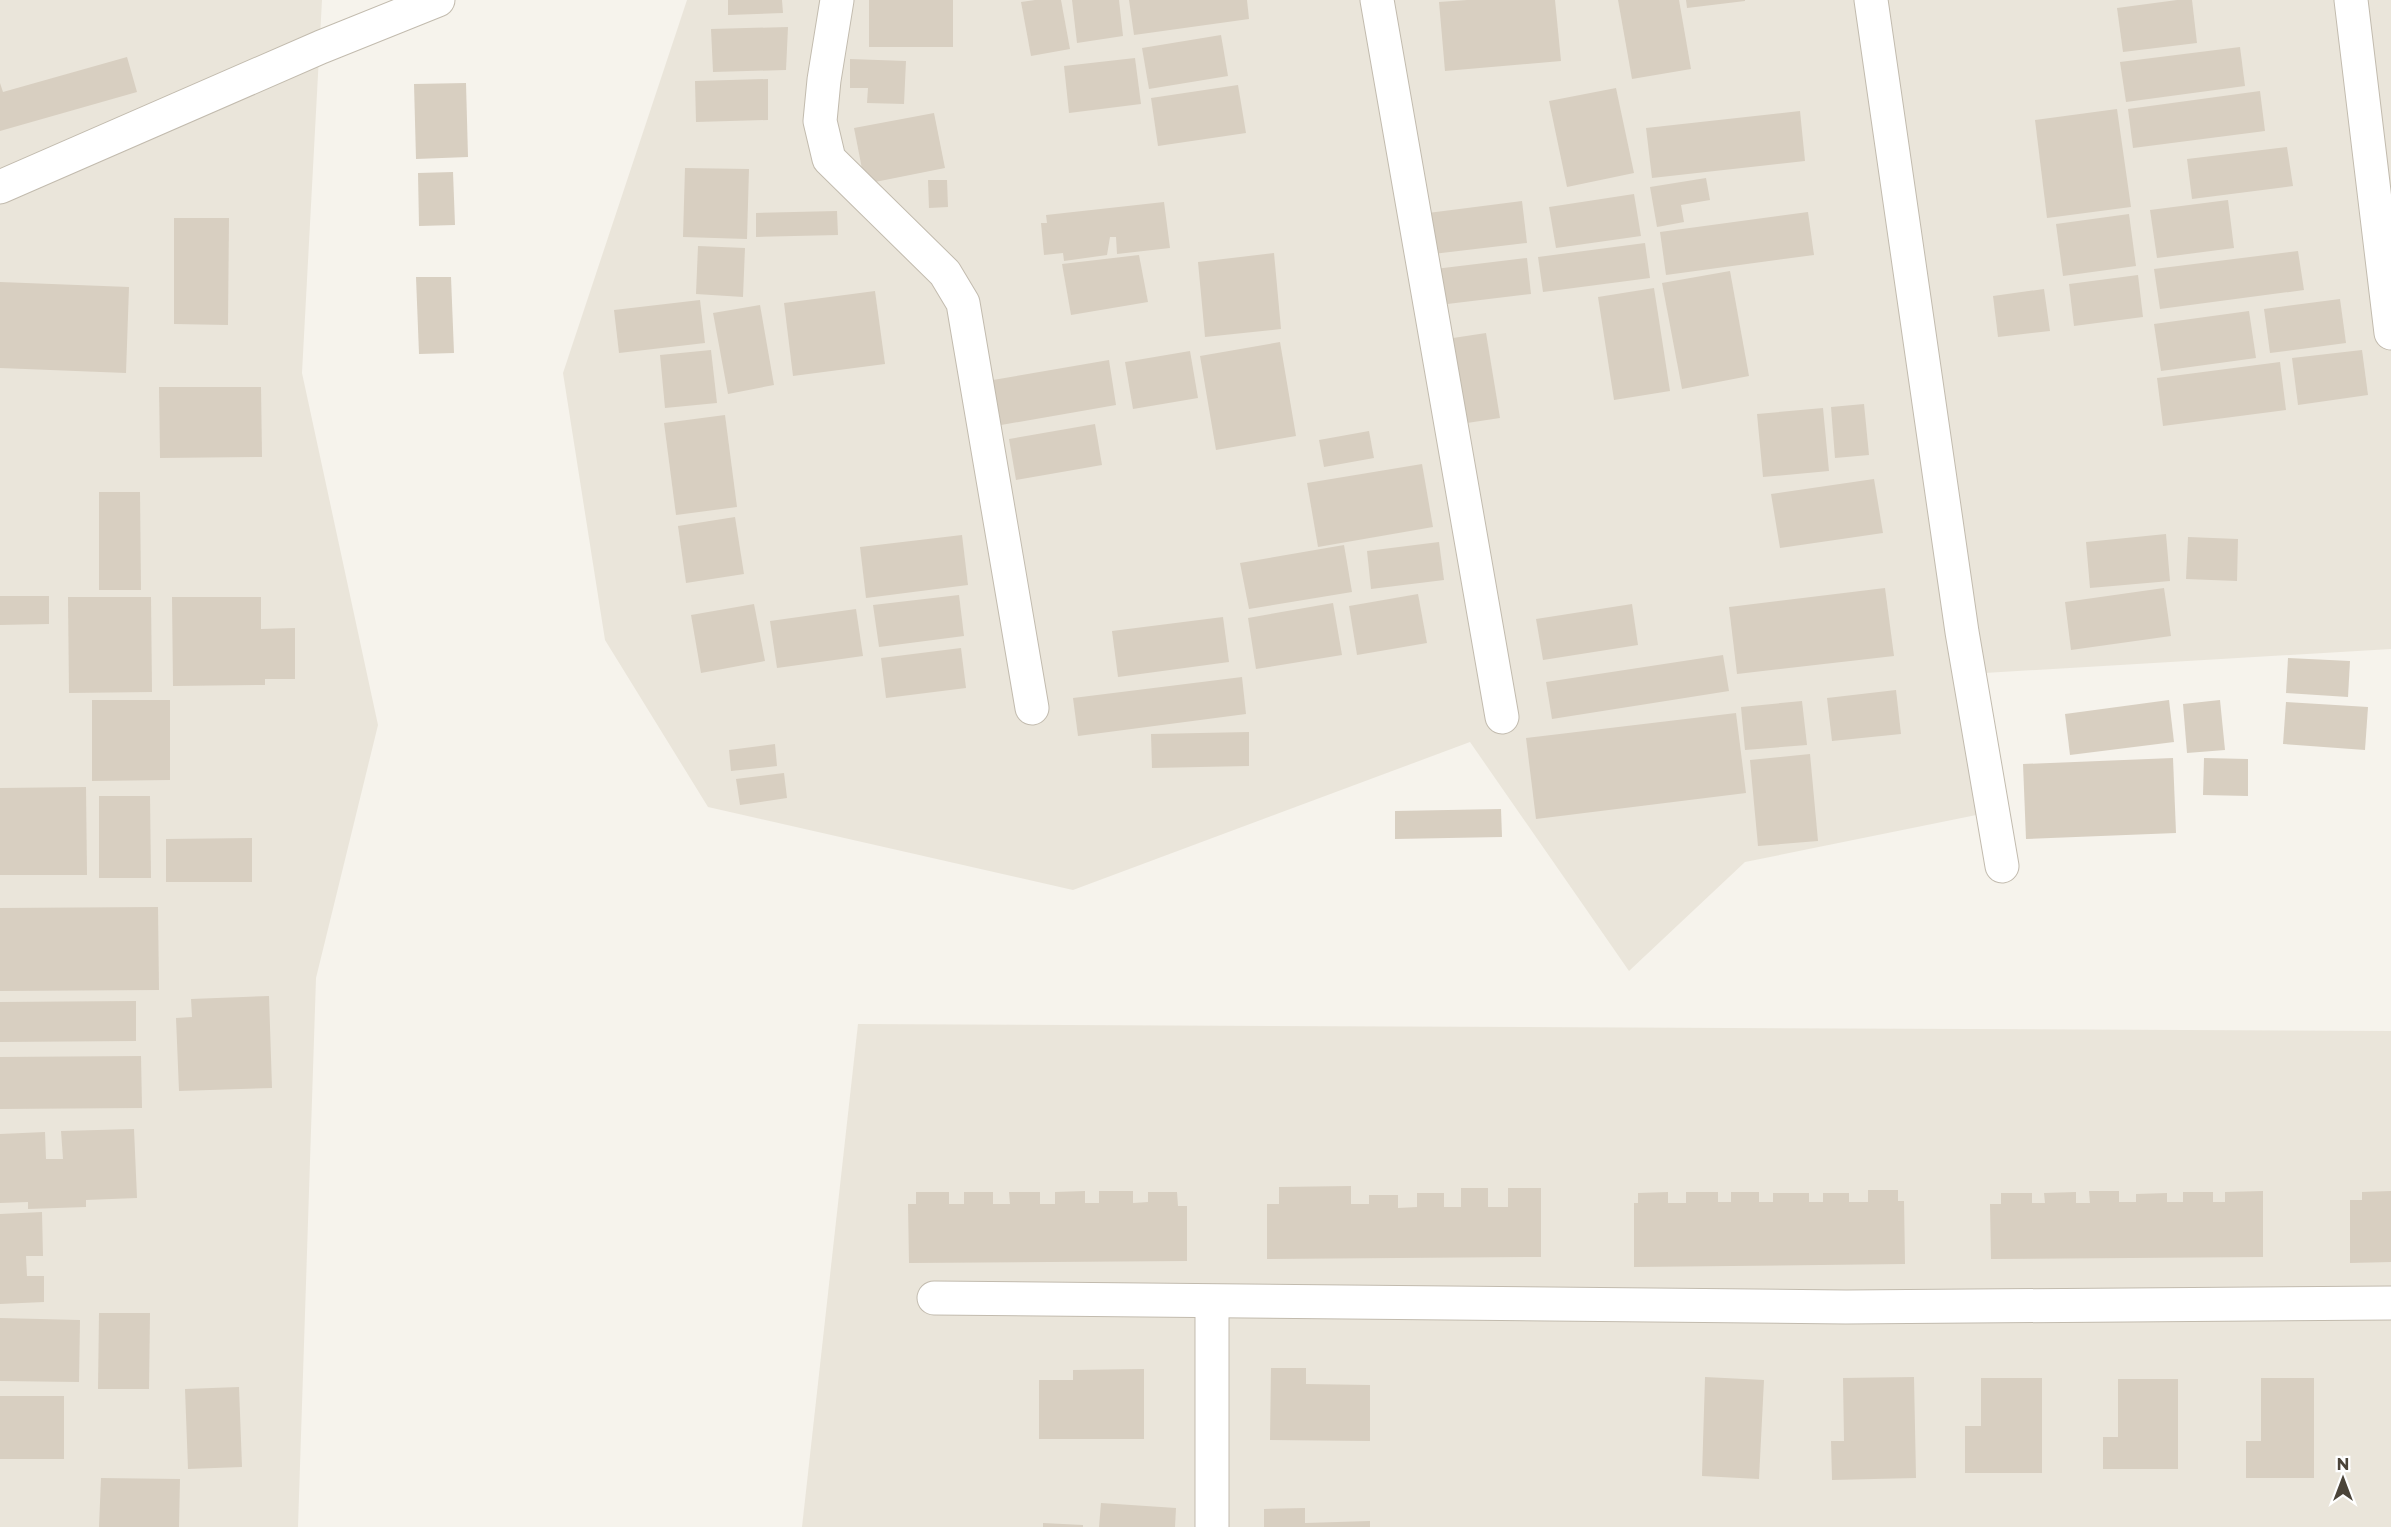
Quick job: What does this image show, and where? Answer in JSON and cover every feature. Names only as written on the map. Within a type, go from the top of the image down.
[{"type":"street","points":[[0,187],[321,47],[438,0]]},
{"type":"street","points":[[837,0],[820,121],[829,159],[945,273],[963,303],[1032,708]]},
{"type":"street","points":[[1377,0],[1502,717]]},
{"type":"street","points":[[1871,0],[1962,632],[2002,866]]},
{"type":"street","points":[[2351,0],[2391,333]]},
{"type":"street","points":[[934,1298],[1212,1303],[1846,1307],[2391,1304]]},
{"type":"street","points":[[1212,1303],[1212,1527]]},
{"type":"shaded area","points":[[0,0],[322,0],[302,373],[378,725],[316,978],[298,1527],[0,1527]]},
{"type":"shaded area","points":[[687,0],[2391,0],[2391,649],[1968,674],[1996,811],[1745,862],[1629,971],[1470,742],[1073,890],[708,807],[605,640],[563,373]]},
{"type":"shaded area","points":[[858,1024],[2391,1031],[2391,1527],[802,1527]]},
{"type":"building","points":[[728,0],[782,0],[783,13],[728,15]]},
{"type":"building","points":[[869,0],[953,0],[953,47],[869,47]]},
{"type":"building","points":[[1061,0],[1070,49],[1031,56],[1021,2]]},
{"type":"building","points":[[1072,0],[1119,0],[1123,36],[1077,43]]},
{"type":"building","points":[[1129,0],[1247,0],[1249,19],[1134,35]]},
{"type":"building","points":[[1555,0],[1561,61],[1445,71],[1439,2]]},
{"type":"building","points":[[1618,0],[1679,0],[1691,69],[1632,79]]},
{"type":"building","points":[[1686,0],[1745,0],[1745,1],[1687,8]]},
{"type":"building","points":[[2192,0],[2197,43],[2123,52],[2117,8]]},
{"type":"building","points":[[788,27],[786,70],[713,72],[711,29]]},
{"type":"building","points":[[1221,35],[1228,76],[1149,89],[1142,48]]},
{"type":"building","points":[[2240,47],[2245,86],[2126,102],[2120,62]]},
{"type":"building","points":[[127,57],[137,92],[0,131],[0,83],[3,92]]},
{"type":"building","points":[[1135,58],[1141,104],[1069,113],[1064,66]]},
{"type":"building","points":[[850,59],[906,61],[904,104],[867,103],[868,88],[850,88]]},
{"type":"building","points":[[768,79],[768,120],[696,122],[695,81]]},
{"type":"building","points":[[466,83],[468,157],[416,159],[414,84]]},
{"type":"building","points":[[1238,85],[1246,133],[1158,146],[1151,98]]},
{"type":"building","points":[[1616,88],[1634,173],[1567,187],[1549,101]]},
{"type":"building","points":[[2260,91],[2265,131],[2133,148],[2128,109]]},
{"type":"building","points":[[2117,109],[2131,207],[2047,218],[2035,120]]},
{"type":"building","points":[[1800,111],[1805,161],[1652,178],[1646,128]]},
{"type":"building","points":[[934,113],[945,168],[865,184],[854,128]]},
{"type":"building","points":[[2287,147],[2293,186],[2192,199],[2187,159]]},
{"type":"building","points":[[685,168],[749,169],[747,239],[683,237]]},
{"type":"building","points":[[453,172],[455,225],[419,226],[418,173]]},
{"type":"building","points":[[1706,178],[1710,200],[1681,205],[1684,222],[1657,227],[1650,187]]},
{"type":"building","points":[[928,180],[947,180],[948,207],[929,208]]},
{"type":"building","points":[[1634,194],[1641,236],[1556,248],[1549,207]]},
{"type":"building","points":[[2228,200],[2234,248],[2157,258],[2150,210]]},
{"type":"building","points":[[1522,201],[1527,243],[1433,254],[1428,213]]},
{"type":"building","points":[[1164,202],[1170,248],[1117,254],[1116,237],[1110,237],[1107,255],[1064,261],[1063,253],[1044,255],[1041,223],[1047,223],[1046,215]]},
{"type":"building","points":[[837,211],[838,235],[756,237],[756,213]]},
{"type":"building","points":[[1808,212],[1814,255],[1666,275],[1660,232]]},
{"type":"building","points":[[2129,214],[2136,266],[2063,276],[2056,224]]},
{"type":"building","points":[[174,218],[229,218],[228,325],[174,324]]},
{"type":"building","points":[[1645,243],[1650,278],[1543,292],[1538,257]]},
{"type":"building","points":[[698,246],[745,248],[743,297],[696,294]]},
{"type":"building","points":[[2298,251],[2304,290],[2160,309],[2154,269]]},
{"type":"building","points":[[1274,253],[1281,329],[1205,337],[1198,262]]},
{"type":"building","points":[[1139,255],[1148,302],[1071,315],[1062,264]]},
{"type":"building","points":[[1527,258],[1531,294],[1439,305],[1435,269]]},
{"type":"building","points":[[1730,271],[1749,376],[1682,389],[1662,283]]},
{"type":"building","points":[[2138,275],[2143,317],[2074,326],[2069,284]]},
{"type":"building","points":[[416,277],[451,277],[454,353],[419,354]]},
{"type":"building","points":[[0,282],[129,287],[126,373],[0,368]]},
{"type":"building","points":[[1654,288],[1670,391],[1614,400],[1598,297]]},
{"type":"building","points":[[2044,289],[2050,331],[1998,337],[1993,296]]},
{"type":"building","points":[[875,291],[885,364],[793,376],[784,303]]},
{"type":"building","points":[[2340,299],[2346,343],[2270,353],[2264,309]]},
{"type":"building","points":[[700,300],[705,343],[619,353],[614,310]]},
{"type":"building","points":[[760,305],[774,385],[728,394],[713,313]]},
{"type":"building","points":[[2249,311],[2256,358],[2161,371],[2154,324]]},
{"type":"building","points":[[1486,333],[1500,418],[1467,423],[1453,338]]},
{"type":"building","points":[[1280,342],[1296,436],[1216,450],[1200,356]]},
{"type":"building","points":[[711,350],[717,403],[665,408],[660,355]]},
{"type":"building","points":[[2362,350],[2368,395],[2298,405],[2292,358]]},
{"type":"building","points":[[1190,351],[1198,398],[1133,409],[1125,362]]},
{"type":"building","points":[[1109,360],[1116,405],[1001,425],[993,380]]},
{"type":"building","points":[[2280,362],[2286,410],[2163,426],[2157,378]]},
{"type":"building","points":[[159,387],[261,387],[262,457],[160,458]]},
{"type":"building","points":[[1864,404],[1869,455],[1835,458],[1831,407]]},
{"type":"building","points":[[1823,408],[1829,471],[1763,477],[1757,414]]},
{"type":"building","points":[[725,415],[737,507],[676,515],[664,423]]},
{"type":"building","points":[[1095,424],[1102,465],[1016,480],[1009,439]]},
{"type":"building","points":[[1369,431],[1374,458],[1324,467],[1319,440]]},
{"type":"building","points":[[1422,464],[1433,527],[1318,547],[1307,483]]},
{"type":"building","points":[[1874,479],[1883,533],[1780,548],[1771,494]]},
{"type":"building","points":[[99,492],[140,492],[141,590],[99,590]]},
{"type":"building","points":[[735,517],[744,574],[686,583],[678,526]]},
{"type":"building","points":[[2166,534],[2170,581],[2090,588],[2086,542]]},
{"type":"building","points":[[962,535],[968,585],[866,598],[860,547]]},
{"type":"building","points":[[2188,537],[2238,539],[2237,581],[2186,579]]},
{"type":"building","points":[[1439,542],[1444,580],[1371,589],[1367,551]]},
{"type":"building","points":[[1344,545],[1352,592],[1249,609],[1240,563]]},
{"type":"building","points":[[1885,588],[1894,656],[1737,674],[1729,607]]},
{"type":"building","points":[[2164,588],[2171,636],[2071,650],[2065,602]]},
{"type":"building","points":[[1418,594],[1427,643],[1357,655],[1349,606]]},
{"type":"building","points":[[959,595],[964,636],[879,647],[873,605]]},
{"type":"building","points":[[0,596],[49,596],[49,624],[0,625]]},
{"type":"building","points":[[68,597],[151,597],[152,692],[69,693]]},
{"type":"building","points":[[172,597],[261,597],[261,629],[295,628],[295,679],[265,679],[265,685],[173,686]]},
{"type":"building","points":[[1333,603],[1342,655],[1256,669],[1248,618]]},
{"type":"building","points":[[754,604],[765,661],[701,673],[691,615]]},
{"type":"building","points":[[1632,604],[1638,645],[1543,660],[1536,619]]},
{"type":"building","points":[[856,609],[863,656],[777,668],[770,621]]},
{"type":"building","points":[[1223,617],[1229,662],[1118,677],[1112,631]]},
{"type":"building","points":[[961,648],[966,688],[886,698],[881,658]]},
{"type":"building","points":[[1723,655],[1729,691],[1552,719],[1546,682]]},
{"type":"building","points":[[2288,658],[2350,661],[2348,697],[2286,693]]},
{"type":"building","points":[[1242,677],[1246,714],[1078,736],[1073,698]]},
{"type":"building","points":[[1896,690],[1901,734],[1832,741],[1827,698]]},
{"type":"building","points":[[92,700],[170,700],[170,780],[92,781]]},
{"type":"building","points":[[2169,700],[2174,742],[2070,755],[2065,714]]},
{"type":"building","points":[[2220,700],[2225,750],[2187,753],[2183,704]]},
{"type":"building","points":[[1802,701],[1807,745],[1745,750],[1741,707]]},
{"type":"building","points":[[2286,702],[2368,707],[2365,750],[2283,744]]},
{"type":"building","points":[[1736,713],[1746,793],[1536,819],[1526,738]]},
{"type":"building","points":[[1249,732],[1249,766],[1152,768],[1151,734]]},
{"type":"building","points":[[775,744],[777,766],[731,771],[729,750]]},
{"type":"building","points":[[1810,754],[1818,841],[1758,846],[1750,760]]},
{"type":"building","points":[[2173,758],[2176,833],[2026,839],[2023,764]]},
{"type":"building","points":[[2204,758],[2248,759],[2248,796],[2203,795]]},
{"type":"building","points":[[784,773],[787,798],[740,805],[736,779]]},
{"type":"building","points":[[86,787],[87,875],[0,875],[0,788]]},
{"type":"building","points":[[99,796],[150,796],[151,878],[99,878]]},
{"type":"building","points":[[1501,809],[1502,837],[1395,839],[1395,811]]},
{"type":"building","points":[[252,838],[252,882],[166,882],[166,839]]},
{"type":"building","points":[[158,907],[159,990],[0,991],[0,908]]},
{"type":"building","points":[[269,996],[272,1088],[179,1091],[176,1018],[192,1017],[191,999]]},
{"type":"building","points":[[136,1001],[136,1041],[0,1042],[0,1002]]},
{"type":"building","points":[[141,1056],[142,1108],[0,1109],[0,1057]]},
{"type":"building","points":[[134,1129],[137,1198],[86,1200],[86,1207],[28,1209],[28,1202],[0,1203],[0,1134],[45,1132],[46,1159],[63,1159],[61,1131]]},
{"type":"building","points":[[1351,1186],[1351,1204],[1369,1204],[1369,1195],[1398,1195],[1398,1208],[1417,1207],[1417,1193],[1444,1193],[1444,1207],[1461,1207],[1461,1188],[1488,1188],[1488,1207],[1508,1207],[1508,1188],[1541,1188],[1541,1257],[1267,1259],[1267,1204],[1279,1204],[1279,1187]]},
{"type":"building","points":[[1868,1190],[1898,1190],[1898,1201],[1904,1201],[1905,1264],[1634,1267],[1634,1203],[1638,1203],[1638,1193],[1668,1192],[1668,1203],[1686,1203],[1686,1192],[1718,1192],[1718,1202],[1731,1202],[1731,1192],[1759,1192],[1759,1202],[1773,1202],[1773,1193],[1809,1193],[1809,1202],[1823,1202],[1823,1193],[1849,1193],[1849,1202],[1868,1202]]},
{"type":"building","points":[[1085,1191],[1085,1203],[1099,1203],[1099,1191],[1133,1191],[1133,1203],[1148,1202],[1148,1192],[1177,1192],[1178,1206],[1187,1206],[1187,1261],[909,1263],[908,1204],[916,1204],[916,1192],[949,1192],[949,1204],[964,1204],[964,1192],[993,1192],[993,1204],[1010,1204],[1009,1192],[1040,1192],[1040,1204],[1055,1204],[1055,1192]]},
{"type":"building","points":[[2089,1191],[2119,1191],[2119,1202],[2136,1202],[2136,1194],[2167,1193],[2167,1202],[2183,1202],[2183,1192],[2213,1192],[2213,1202],[2225,1202],[2225,1192],[2263,1191],[2263,1257],[1991,1259],[1990,1204],[2001,1204],[2001,1193],[2032,1193],[2032,1203],[2045,1203],[2044,1193],[2076,1192],[2076,1203],[2090,1203]]},
{"type":"building","points":[[2391,1191],[2391,1262],[2350,1263],[2350,1200],[2362,1200],[2362,1192]]},
{"type":"building","points":[[42,1212],[43,1256],[26,1256],[27,1276],[44,1276],[44,1302],[0,1304],[0,1214]]},
{"type":"building","points":[[99,1313],[150,1313],[149,1389],[98,1389]]},
{"type":"building","points":[[0,1318],[80,1320],[79,1382],[0,1381]]},
{"type":"building","points":[[1271,1368],[1306,1368],[1306,1384],[1370,1385],[1370,1441],[1270,1440]]},
{"type":"building","points":[[1144,1369],[1144,1439],[1039,1439],[1039,1380],[1073,1380],[1073,1370]]},
{"type":"building","points":[[1705,1377],[1764,1380],[1759,1479],[1702,1476]]},
{"type":"building","points":[[1914,1377],[1916,1478],[1832,1480],[1831,1441],[1844,1441],[1843,1378]]},
{"type":"building","points":[[1981,1378],[2042,1378],[2042,1473],[1965,1473],[1965,1426],[1981,1426]]},
{"type":"building","points":[[2261,1378],[2314,1378],[2314,1478],[2246,1478],[2246,1441],[2261,1441]]},
{"type":"building","points":[[2118,1379],[2178,1379],[2178,1469],[2103,1469],[2103,1437],[2118,1437]]},
{"type":"building","points":[[239,1387],[242,1467],[188,1469],[185,1389]]},
{"type":"building","points":[[0,1396],[64,1396],[64,1459],[0,1459]]},
{"type":"building","points":[[101,1478],[180,1479],[179,1527],[99,1527]]},
{"type":"building","points":[[1101,1503],[1176,1508],[1175,1527],[1099,1527]]},
{"type":"building","points":[[1305,1508],[1305,1523],[1370,1521],[1370,1527],[1264,1527],[1264,1509]]},
{"type":"building","points":[[1043,1523],[1083,1525],[1083,1527],[1043,1527]]}]
